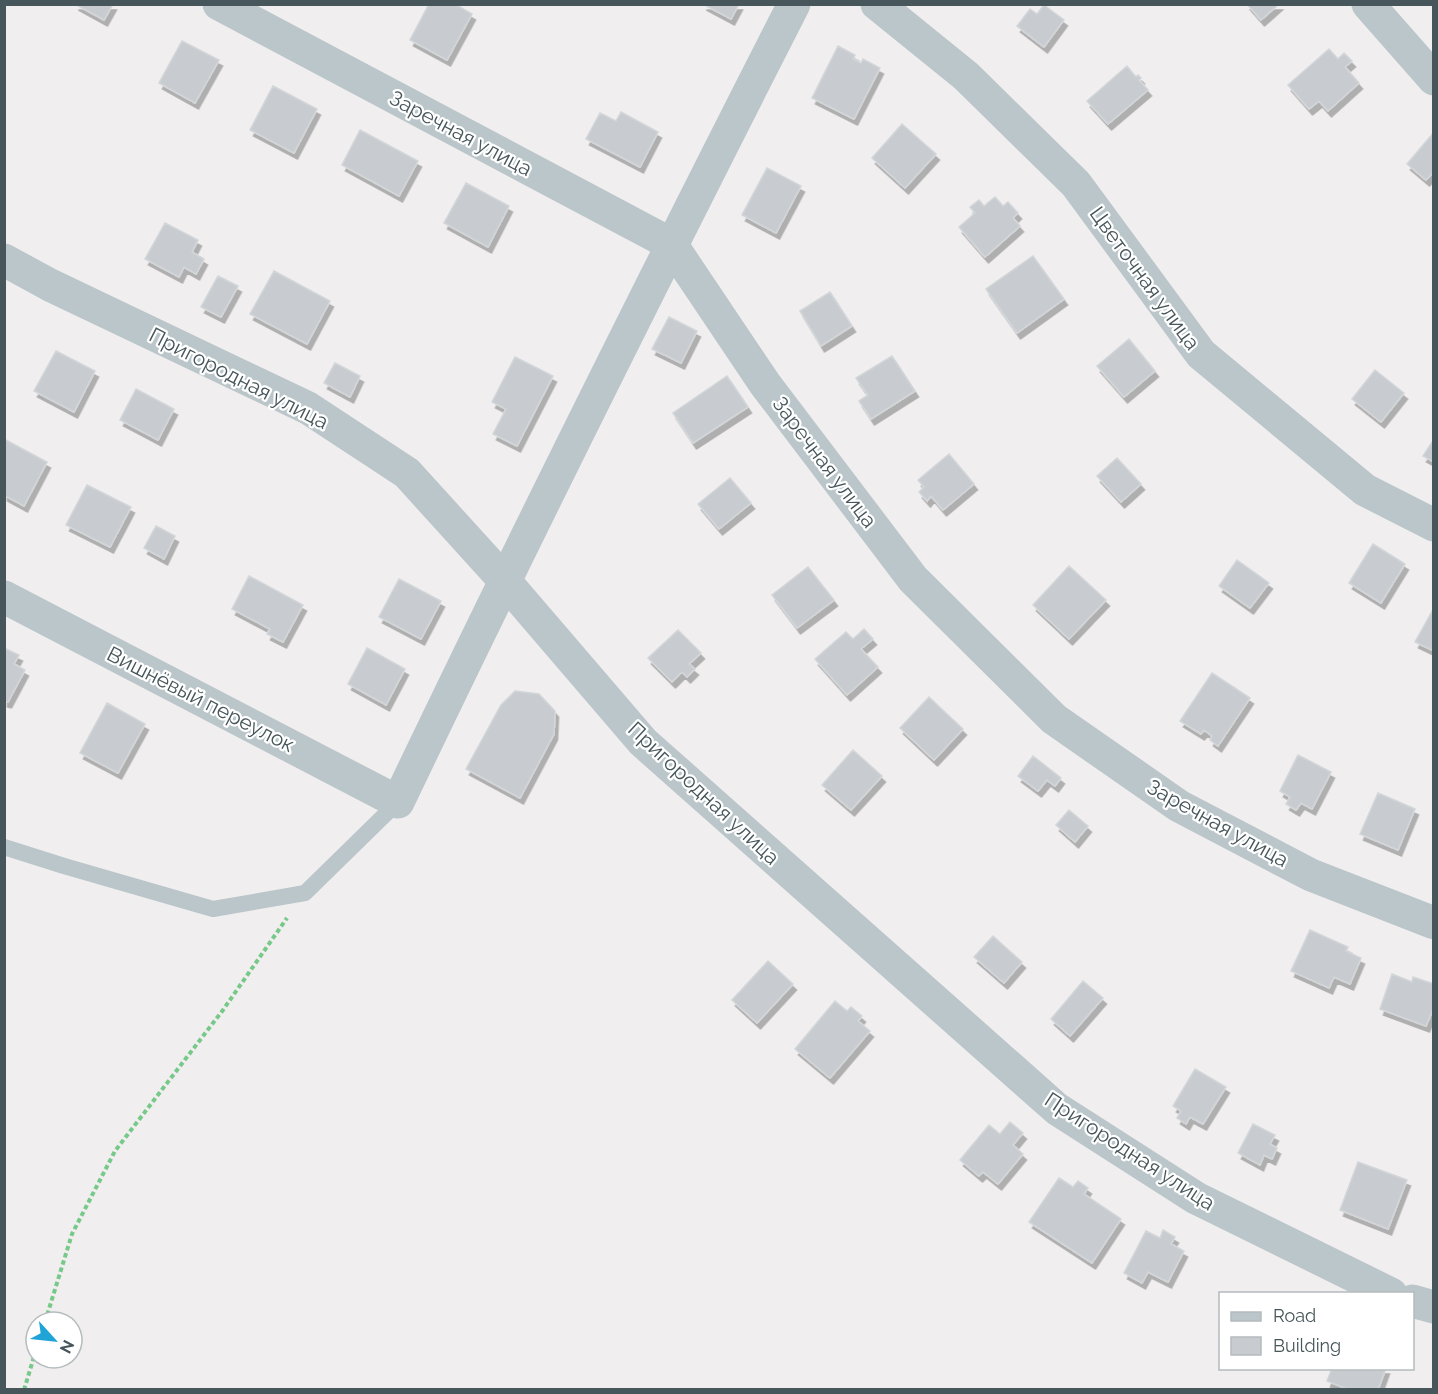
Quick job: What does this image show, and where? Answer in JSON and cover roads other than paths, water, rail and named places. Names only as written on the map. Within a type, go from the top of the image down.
[{"type":"street","name":"Заречная улица","points":[[219,4],[671,244],[765,384],[913,579],[1054,719],[1179,806],[1311,875],[1434,923]]},
{"type":"street","points":[[398,802],[504,580],[671,244],[794,4]]},
{"type":"street","name":"Цветочная улица","points":[[877,4],[966,76],[1076,184],[1201,354],[1365,490],[1434,525]]},
{"type":"street","points":[[1368,4],[1434,79]]},
{"type":"street","name":"Пригородная улица","points":[[4,260],[50,285],[308,408],[407,473],[504,580],[643,742],[1058,1109],[1196,1198],[1389,1292]]},
{"type":"street","name":"Вишнёвый переулок","points":[[4,597],[398,802]]},
{"type":"street","points":[[1414,1301],[1434,1307]]},
{"type":"lane","points":[[4,847],[213,909],[305,893],[398,802]]}]
